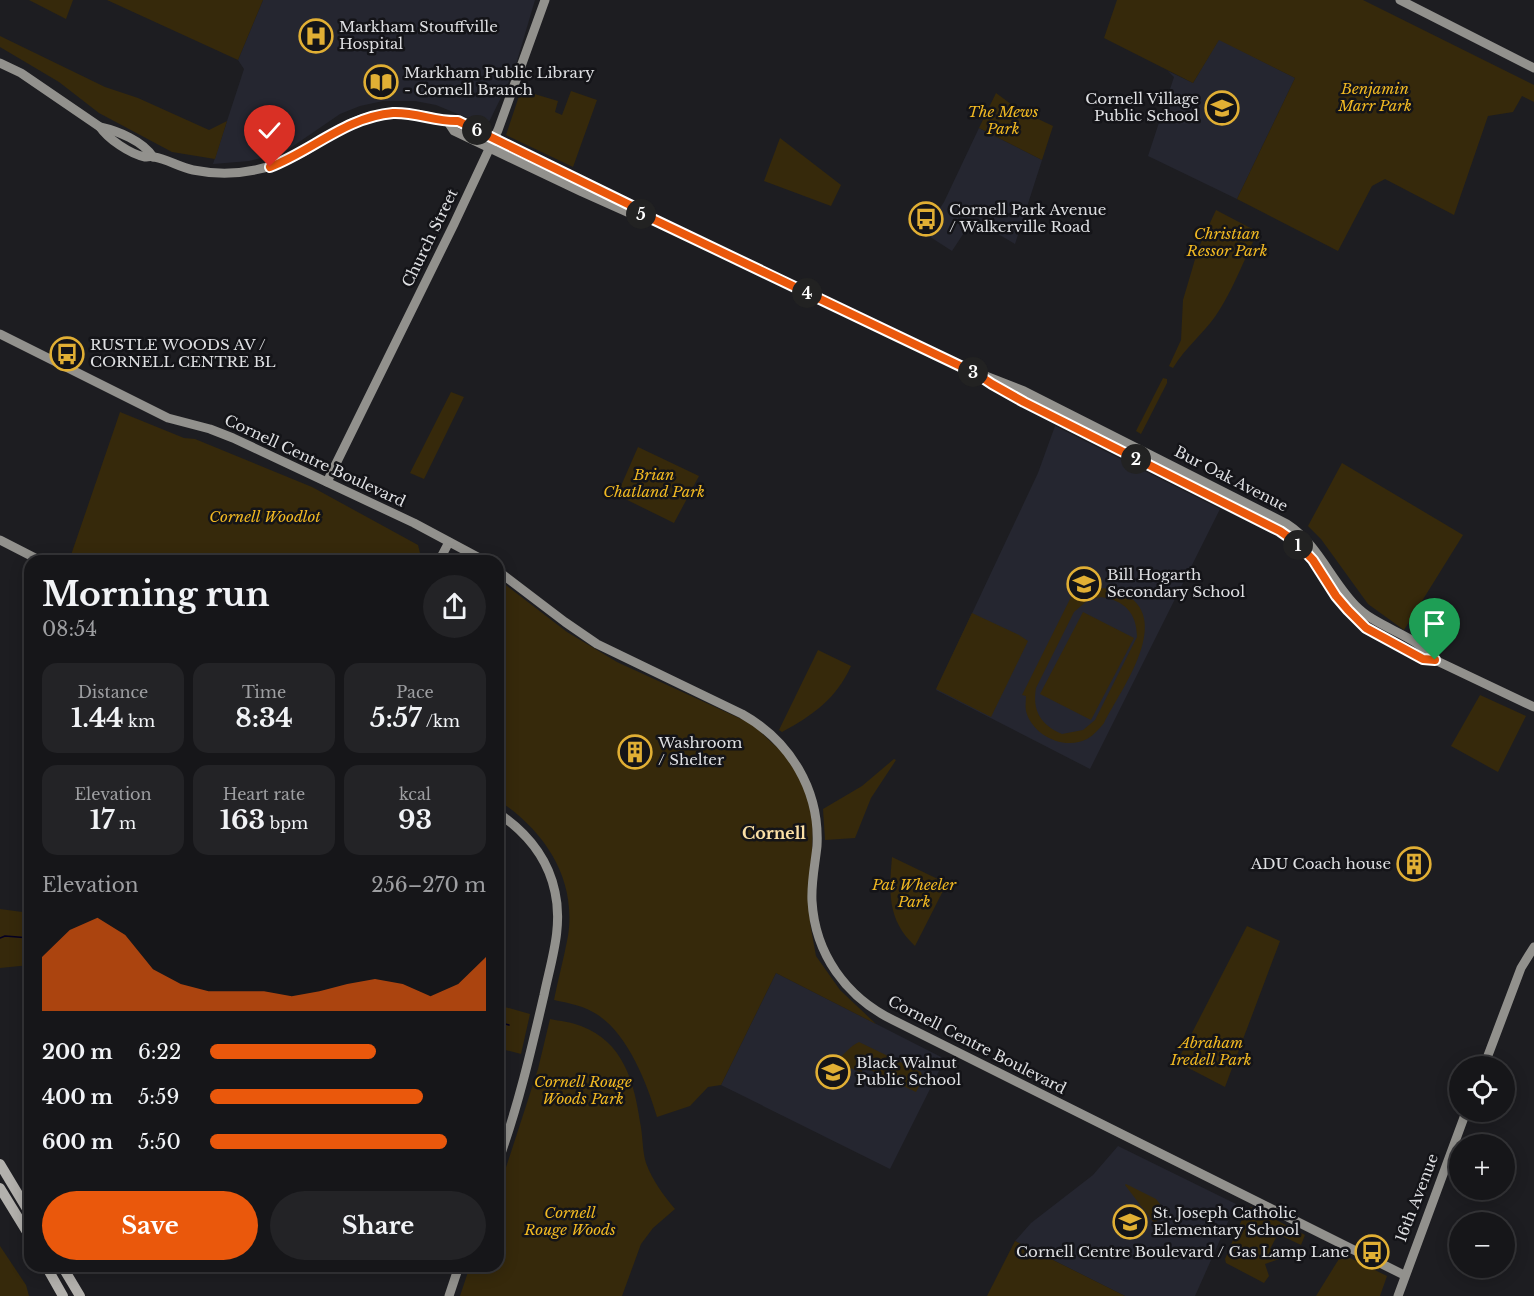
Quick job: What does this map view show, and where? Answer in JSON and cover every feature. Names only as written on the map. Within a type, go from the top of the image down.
[{"type":"main road","points":[[0,1164],[24,1204]]},
{"type":"main road","points":[[0,1188],[24,1227]]},
{"type":"main road","points":[[49,1272],[63,1296]]},
{"type":"main road","points":[[66,1272],[80,1296]]},
{"type":"street","name":"Church Street","points":[[327,482],[492,143],[544,0]]},
{"type":"street","points":[[1400,0],[1534,68]]},
{"type":"street","name":"Bur Oak Avenue","points":[[0,63],[21,74],[100,127],[107,138],[145,157],[153,156],[193,170],[244,173],[270,167],[289,160],[347,125],[370,117],[395,113],[414,114],[448,122],[454,131],[492,143],[590,196],[629,213],[640,213],[977,374],[1024,402],[1280,531],[1297,543],[1313,560],[1336,596],[1366,628],[1417,656],[1435,660],[1534,707]]},
{"type":"street","name":"Cornell Centre Boulevard","points":[[0,334],[156,412],[178,421],[222,433],[474,555]]},
{"type":"street","points":[[0,540],[29,555]]},
{"type":"street","points":[[442,555],[449,542]]},
{"type":"street","name":"Cornell Centre Boulevard","points":[[504,576],[590,640],[742,714],[763,727],[780,742],[801,773],[813,803],[817,846],[812,899],[818,935],[833,969],[845,985],[864,1003],[906,1027],[1404,1275]]},
{"type":"street","points":[[504,818],[526,836],[548,868],[559,917],[556,942],[527,1070],[504,1143]]},
{"type":"street","points":[[1488,1056],[1521,968],[1534,947]]},
{"type":"street","name":"16th Avenue","points":[[1398,1296],[1462,1122]]},
{"type":"street","points":[[449,1296],[457,1272]]},
{"type":"shaded area","points":[[263,0],[535,0],[514,71],[487,126],[436,105],[415,101],[383,101],[360,106],[340,114],[283,153],[249,161],[213,164],[244,69],[238,60]]},
{"type":"shaded area","name":"Cornell Village Public School","points":[[1219,39],[1295,78],[1237,199],[1148,156],[1174,77],[1168,71],[1193,83]]},
{"type":"shaded area","points":[[979,128],[1042,160],[1015,244],[973,219],[952,251],[924,233],[944,202]]},
{"type":"shaded area","name":"Bill Hogarth Secondary School","points":[[1055,426],[1220,509],[1090,769],[936,690],[1038,473]]},
{"type":"shaded area","name":"Black Walnut Public School","points":[[776,973],[945,1059],[890,1169],[721,1085]]},
{"type":"shaded area","name":"St. Joseph Catholic Elementary School","points":[[1118,1146],[1236,1204],[1195,1296],[1125,1296],[1015,1241],[1031,1223],[1093,1175]]},
{"type":"green space","points":[[29,0],[73,0],[66,19]]},
{"type":"green space","points":[[107,0],[263,0],[238,60]]},
{"type":"green space","name":"Benjamin Marr Park","points":[[1117,0],[1363,0],[1534,85],[1534,102],[1522,96],[1513,112],[1488,116],[1454,215],[1385,179],[1372,186],[1338,251],[1237,199],[1295,78],[1219,40],[1193,83],[1104,38]]},
{"type":"green space","points":[[0,36],[105,87],[138,98],[209,130],[227,121],[215,159],[172,152],[99,113],[59,82],[0,47]]},
{"type":"green space","points":[[521,90],[558,101],[555,112],[562,115],[571,91],[597,100],[573,167],[506,135]]},
{"type":"green space","name":"The Mews Park","points":[[996,93],[1019,110],[1053,126],[1042,160],[979,128]]},
{"type":"green space","points":[[780,138],[841,185],[831,206],[764,181]]},
{"type":"green space","name":"Christian Ressor Park","points":[[1216,210],[1258,232],[1220,309],[1173,368],[1169,366],[1181,340],[1183,300],[1198,249]]},
{"type":"green space","points":[[1163,378],[1167,379],[1167,383],[1141,434],[1136,431]]},
{"type":"green space","points":[[451,392],[464,397],[424,479],[410,473]]},
{"type":"green space","name":"Cornell Woodlot","points":[[120,412],[184,438],[195,439],[312,487],[418,545],[420,555],[71,555]]},
{"type":"green space","name":"Brian Chatland Park","points":[[638,447],[699,476],[674,523],[617,495]]},
{"type":"green space","points":[[1342,463],[1463,535],[1404,630],[1368,604],[1321,539],[1308,526]]},
{"type":"green space","points":[[504,584],[567,632],[617,662],[752,724],[785,755],[798,773],[808,798],[813,821],[810,923],[816,956],[840,990],[876,1024],[776,973],[721,1085],[708,1087],[690,1106],[657,1117],[635,1061],[609,1024],[593,1012],[554,1000],[568,936],[567,894],[554,858],[543,841],[515,812],[504,804]]},
{"type":"green space","points":[[1076,587],[1114,589],[1137,603],[1144,618],[1144,635],[1140,654],[1104,723],[1092,736],[1069,743],[1059,742],[1042,734],[1029,720],[1026,696],[1022,695]],"holes":[[[1101,597],[1128,609],[1135,621],[1137,637],[1095,720],[1083,730],[1062,734],[1043,722],[1035,704],[1036,688],[1074,612],[1088,600]]]},
{"type":"green space","points":[[1083,612],[1134,638],[1091,720],[1040,694]]},
{"type":"green space","points":[[972,613],[1028,641],[991,717],[936,689]]},
{"type":"green space","points":[[818,650],[851,666],[831,697],[804,719],[782,732],[779,730]]},
{"type":"green space","points":[[1480,695],[1526,716],[1498,772],[1451,746]]},
{"type":"green space","points":[[894,759],[896,760],[871,798],[855,838],[825,840],[823,809],[862,786]]},
{"type":"green space","name":"Pat Wheeler Park","points":[[892,857],[946,885],[915,946],[899,926],[892,905],[890,882]]},
{"type":"green space","points":[[0,909],[24,912],[24,966],[0,968]]},
{"type":"green space","name":"Abraham Iredell Park","points":[[1247,926],[1280,941],[1225,1087],[1177,1062]]},
{"type":"green space","points":[[504,1007],[530,1014],[521,1054],[504,1050]]},
{"type":"green space","name":"Cornell Rouge Woods","points":[[550,1019],[577,1025],[595,1033],[617,1053],[630,1078],[646,1163],[659,1188],[675,1209],[653,1228],[641,1244],[622,1296],[460,1296],[468,1272],[504,1272],[504,1174],[538,1069]]},
{"type":"green space","points":[[859,1042],[921,1072],[923,1079],[916,1092],[864,1067],[861,1073],[851,1068],[848,1072],[843,1069],[837,1071],[832,1082],[820,1077],[828,1066]]},
{"type":"green space","points":[[1126,1184],[1156,1199],[1167,1213],[1154,1223]]},
{"type":"green space","points":[[1251,1207],[1305,1235],[1301,1245],[1278,1234],[1270,1249],[1285,1257],[1265,1264],[1269,1276],[1264,1283],[1226,1263],[1225,1259],[1246,1210]]},
{"type":"green space","points":[[1015,1241],[1125,1296],[987,1296]]},
{"type":"green space","points":[[0,1246],[26,1285],[29,1296],[0,1296]]},
{"type":"green space","points":[[1342,1254],[1387,1276],[1380,1296],[1316,1296]]},
{"type":"waterway","points":[[0,938],[5,936],[24,938]]},
{"type":"waterway","points":[[504,1024],[509,1025]]},
{"type":"place","name":"Markham Stouffville Hospital","points":[[316,36]]},
{"type":"place","name":"Markham Public Library - Cornell Branch","points":[[381,82]]},
{"type":"place","name":"Cornell Village Public School","points":[[1222,108]]},
{"type":"place","name":"Cornell Park Avenue / Walkerville Road","points":[[926,219]]},
{"type":"place","name":"RUSTLE WOODS AV / CORNELL CENTRE BL","points":[[67,354]]},
{"type":"place","name":"Bill Hogarth Secondary School","points":[[1084,584]]},
{"type":"place","name":"Washroom / Shelter","points":[[635,752]]},
{"type":"place","name":"ADU Coach house","points":[[1414,864]]},
{"type":"place","name":"Black Walnut Public School","points":[[833,1072]]},
{"type":"place","name":"St. Joseph Catholic Elementary School","points":[[1130,1222]]},
{"type":"place","name":"Cornell Centre Boulevard / Gas Lamp Lane","points":[[1372,1252]]},
{"type":"district","name":"Cornell","points":[[774,833]]},
{"type":"route","points":[[270,167],[289,160],[347,125],[370,117],[395,113],[438,118],[448,122],[458,121],[634,207],[640,213],[977,374],[1024,402],[1280,531],[1297,543],[1313,560],[1336,596],[1366,628],[1423,659],[1435,660]]},
{"type":"park label","name":"Cornell Rouge Woods Park","points":[[583,1090]]}]
